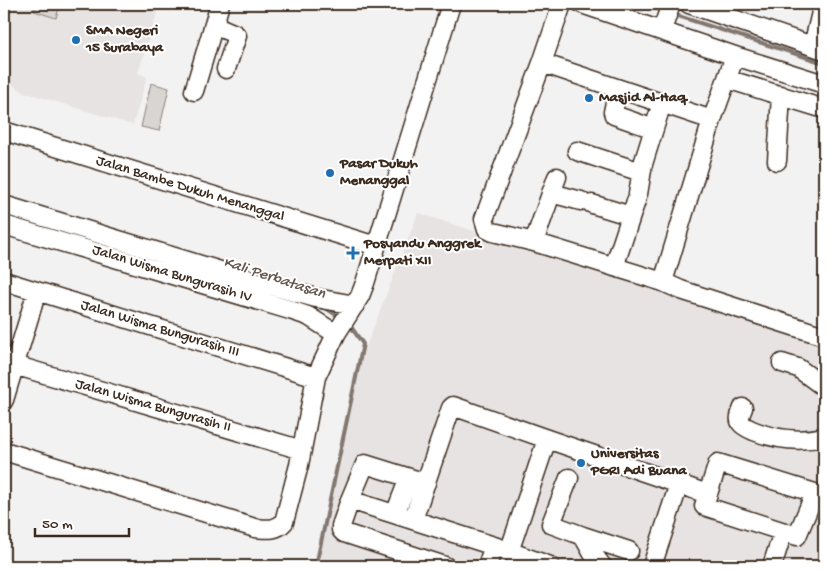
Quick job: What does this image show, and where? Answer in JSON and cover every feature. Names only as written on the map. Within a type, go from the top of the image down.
[{"type":"street","points":[[194,91],[220,4]]},
{"type":"street","points":[[4,451],[255,528],[270,530],[281,526],[284,522],[300,465],[316,377],[338,330],[360,296],[365,283],[451,4]]},
{"type":"street","points":[[562,4],[484,219],[487,229],[663,282],[681,290],[824,336]]},
{"type":"street","points":[[582,4],[667,16],[735,56],[824,84]]},
{"type":"street","points":[[689,4],[819,48],[823,4]]},
{"type":"street","points":[[214,25],[237,36],[226,69]]},
{"type":"street","points":[[663,282],[712,120],[735,56]]},
{"type":"street","points":[[542,63],[712,120]]},
{"type":"street","points":[[726,79],[824,109]]},
{"type":"street","points":[[618,89],[614,115],[654,129]]},
{"type":"street","points":[[777,161],[781,95]]},
{"type":"street","points":[[614,267],[635,204],[641,172],[662,103]]},
{"type":"street","name":"Jalan Bambe Dukuh Menanggal","points":[[4,131],[376,246]]},
{"type":"street","points":[[577,151],[641,172]]},
{"type":"street","points":[[534,242],[554,185],[587,202],[635,204]]},
{"type":"street","points":[[4,205],[237,276],[316,298],[354,306]]},
{"type":"street","name":"Jalan Wisma Bungurasih IV","points":[[4,225],[290,310],[338,330]]},
{"type":"street","name":"Jalan Wisma Bungurasih III","points":[[4,281],[316,377]]},
{"type":"street","points":[[4,400],[9,364],[37,291]]},
{"type":"street","points":[[782,363],[798,368],[824,387]]},
{"type":"street","name":"Jalan Wisma Bungurasih II","points":[[9,364],[302,450]]},
{"type":"street","points":[[414,520],[453,406],[707,494]]},
{"type":"street","points":[[742,408],[741,424],[760,433],[790,440],[824,437]]},
{"type":"street","points":[[487,566],[501,549],[548,439]]},
{"type":"street","points":[[426,483],[365,464],[350,500],[341,530],[344,533],[445,566]]},
{"type":"street","points":[[718,464],[819,495],[798,535],[795,536],[706,507],[704,503],[707,494],[718,464]]},
{"type":"street","points":[[395,514],[409,478]]},
{"type":"street","points":[[569,478],[551,524],[629,551]]},
{"type":"street","points":[[652,566],[679,484]]},
{"type":"street","points":[[350,500],[550,566]]},
{"type":"street","points":[[772,566],[784,532]]},
{"type":"street","points":[[583,536],[602,566]]},
{"type":"shaded area","name":"SMA Negeri 15 Surabaya","points":[[4,4],[160,4],[138,73],[147,77],[133,125],[24,92],[4,81]]},
{"type":"shaded area","points":[[36,4],[60,4],[56,18],[34,11]]},
{"type":"shaded area","points":[[151,83],[169,88],[159,131],[141,127]]},
{"type":"shaded area","name":"Universitas PGRI Adi Buana","points":[[418,213],[824,343],[824,566],[313,566],[361,360]]},
{"type":"waterway","points":[[641,4],[663,11]]},
{"type":"waterway","points":[[672,14],[824,63]]},
{"type":"waterway","name":"Kali Perbatasan","points":[[324,307],[341,318]]},
{"type":"waterway","name":"Kali Perbatasan","points":[[316,566],[363,344],[349,324]]},
{"type":"place","name":"SMA Negeri 15 Surabaya","points":[[76,40]]},
{"type":"place","name":"Masjid Al-Haq","points":[[589,98]]},
{"type":"place","name":"Pasar Dukuh Menanggal","points":[[330,173]]},
{"type":"place","name":"Posyandu Anggrek Merpati XII","points":[[353,253]]},
{"type":"place","name":"Universitas PGRI Adi Buana","points":[[581,463]]}]
